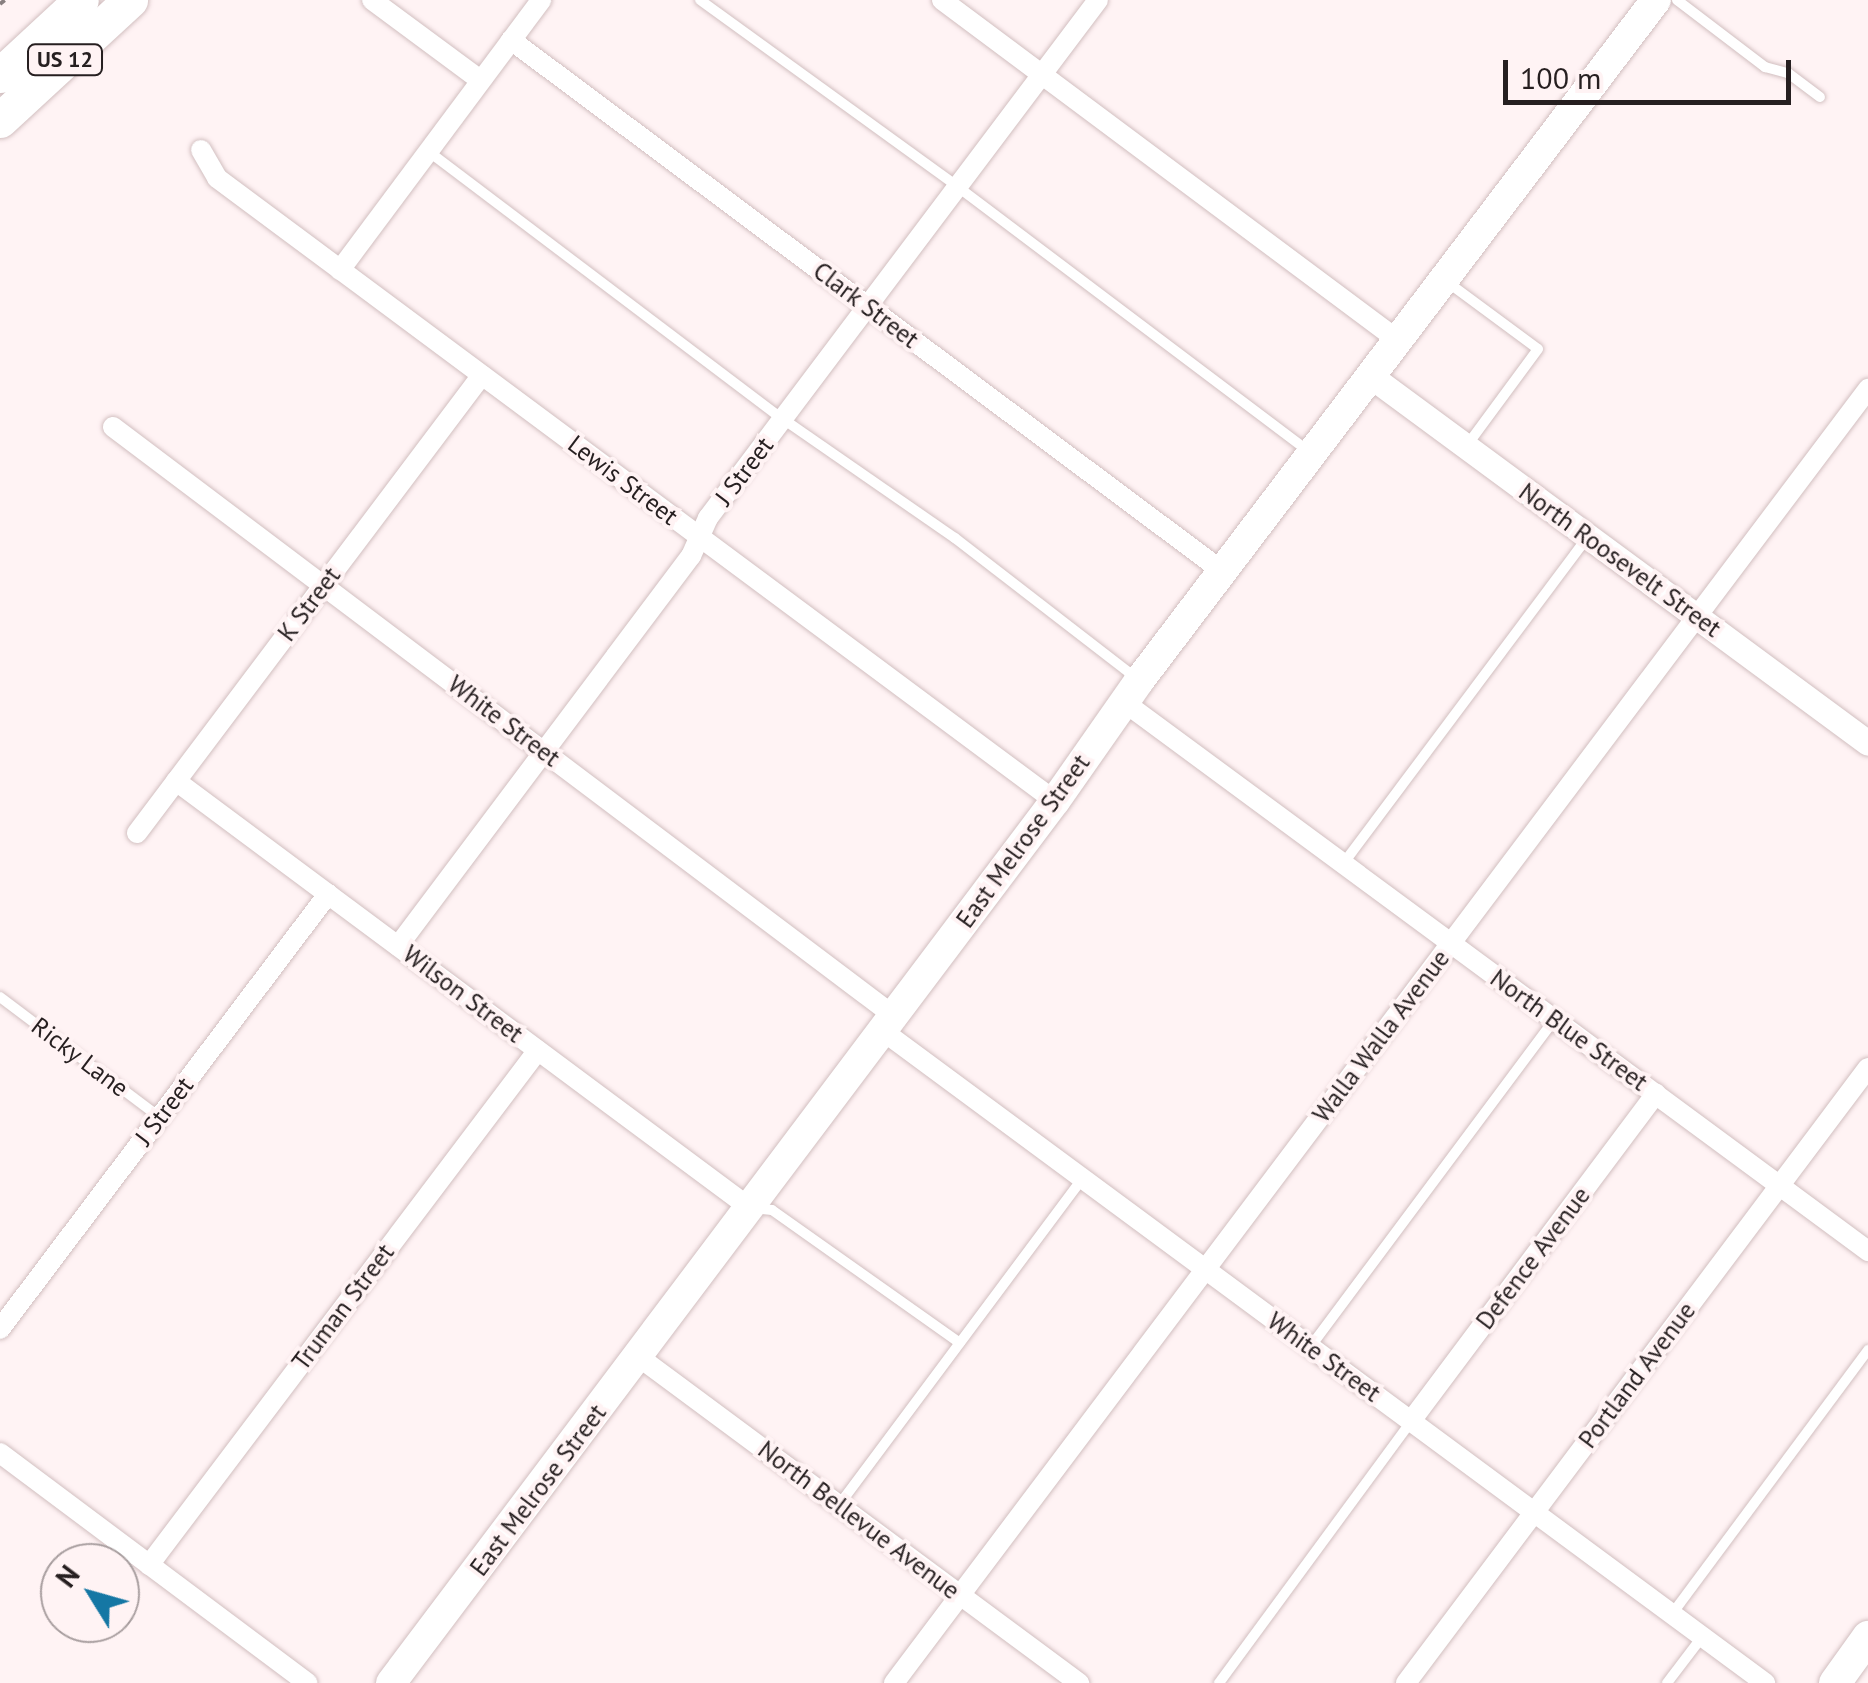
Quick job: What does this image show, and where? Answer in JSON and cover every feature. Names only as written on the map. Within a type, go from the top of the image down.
[{"type":"highway","name":"US 12","points":[[0,76],[82,0]]},
{"type":"highway","name":"US 12","points":[[0,120],[130,0]]},
{"type":"main road","name":"East Melrose Street","points":[[392,1683],[1055,801],[1222,571],[1656,0]]},
{"type":"main road","points":[[1835,1683],[1868,1637]]},
{"type":"street","points":[[372,0],[480,80]]},
{"type":"street","points":[[340,270],[541,0]]},
{"type":"street","points":[[942,0],[1399,341]]},
{"type":"street","name":"J Street","points":[[398,946],[691,556],[708,518],[1098,0]]},
{"type":"street","name":"Clark Street","points":[[510,40],[1222,571]]},
{"type":"street","name":"Lewis Street","points":[[201,150],[216,178],[1055,801]]},
{"type":"street","name":"K Street","points":[[137,833],[482,375]]},
{"type":"street","name":"North Roosevelt Street","points":[[1372,377],[1868,744]]},
{"type":"street","name":"Walla Walla Avenue","points":[[894,1683],[1868,390]]},
{"type":"street","name":"White Street","points":[[113,427],[544,752],[1082,1179],[1766,1683]]},
{"type":"street","name":"North Blue Street","points":[[1132,691],[1344,864],[1868,1251]]},
{"type":"street","name":"Wilson Street","points":[[176,780],[750,1208]]},
{"type":"street","name":"J Street","points":[[0,1329],[328,894]]},
{"type":"street","name":"Truman Street","points":[[149,1564],[538,1050]]},
{"type":"street","name":"Portland Avenue","points":[[1406,1683],[1868,1068]]},
{"type":"street","name":"Defence Avenue","points":[[1411,1422],[1656,1094]]},
{"type":"street","name":"North Bellevue Avenue","points":[[639,1357],[1079,1683]]},
{"type":"street","points":[[0,1453],[308,1683]]},
{"type":"lane","points":[[700,0],[958,186],[1312,454]]},
{"type":"lane","points":[[1677,0],[1765,67],[1788,73],[1820,97]]},
{"type":"lane","points":[[428,151],[782,419],[955,538],[1132,691]]},
{"type":"lane","points":[[1445,280],[1538,349],[1466,447]]},
{"type":"lane","points":[[1344,864],[1588,537]]},
{"type":"lane","name":"Ricky Lane","points":[[0,998],[160,1117]]},
{"type":"lane","points":[[1310,1347],[1554,1020]]},
{"type":"lane","points":[[839,1505],[1082,1179]]},
{"type":"lane","points":[[750,1208],[772,1210],[960,1342]]},
{"type":"lane","points":[[1672,1614],[1868,1350]]},
{"type":"lane","points":[[1219,1683],[1411,1422]]},
{"type":"lane","points":[[1667,1683],[1702,1636]]}]
